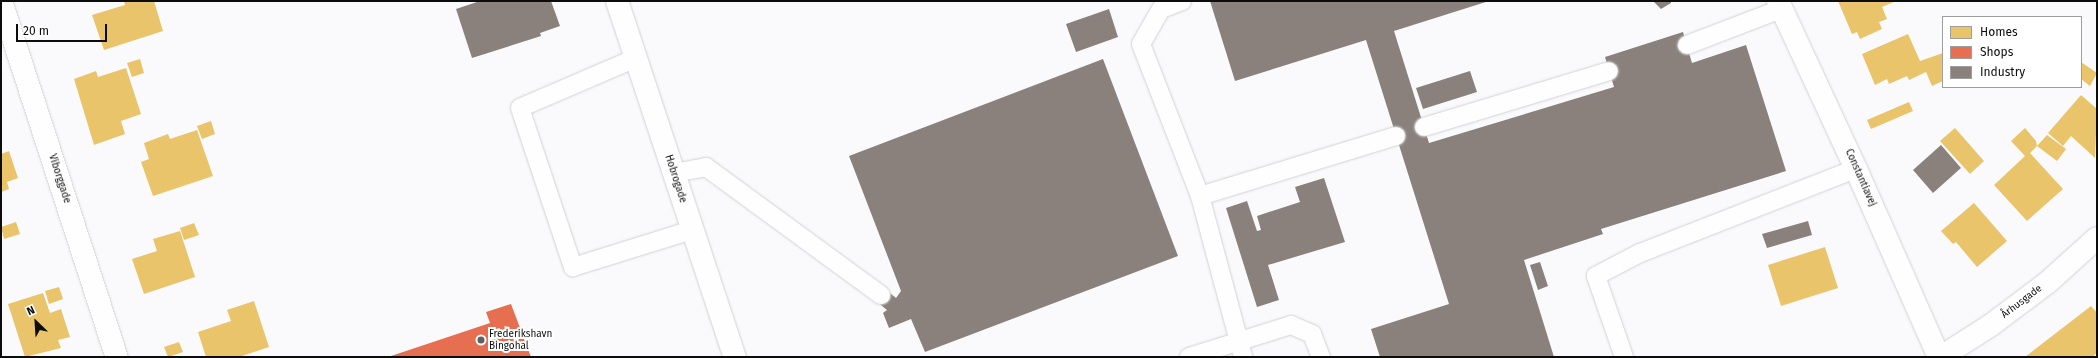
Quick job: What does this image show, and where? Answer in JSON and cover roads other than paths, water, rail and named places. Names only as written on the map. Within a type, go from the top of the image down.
[{"type":"street","name":"Viborggade","points":[[1,1],[117,357]]},
{"type":"street","name":"Hobrogade","points":[[617,1],[735,357]]},
{"type":"street","name":"Constantiavej","points":[[1779,5],[1856,168],[1940,357]]},
{"type":"street","name":"Århusgade","points":[[1940,357],[1991,325],[2047,283],[2097,238]]},
{"type":"lane","points":[[1182,1],[1160,9],[1141,44],[1200,196],[1243,357]]},
{"type":"lane","points":[[1687,45],[1779,5]]},
{"type":"lane","points":[[636,58],[520,108],[573,267],[692,230]]},
{"type":"lane","points":[[1424,127],[1609,71]]},
{"type":"lane","points":[[1200,196],[1396,136]]},
{"type":"lane","points":[[673,173],[706,167],[881,295]]},
{"type":"lane","points":[[1624,357],[1596,276],[1640,253],[1856,168]]},
{"type":"lane","points":[[1189,357],[1238,340],[1292,325],[1312,334],[1321,357]]},
{"type":"place","name":"Frederikshavn Bingohal","points":[[481,340]]}]
